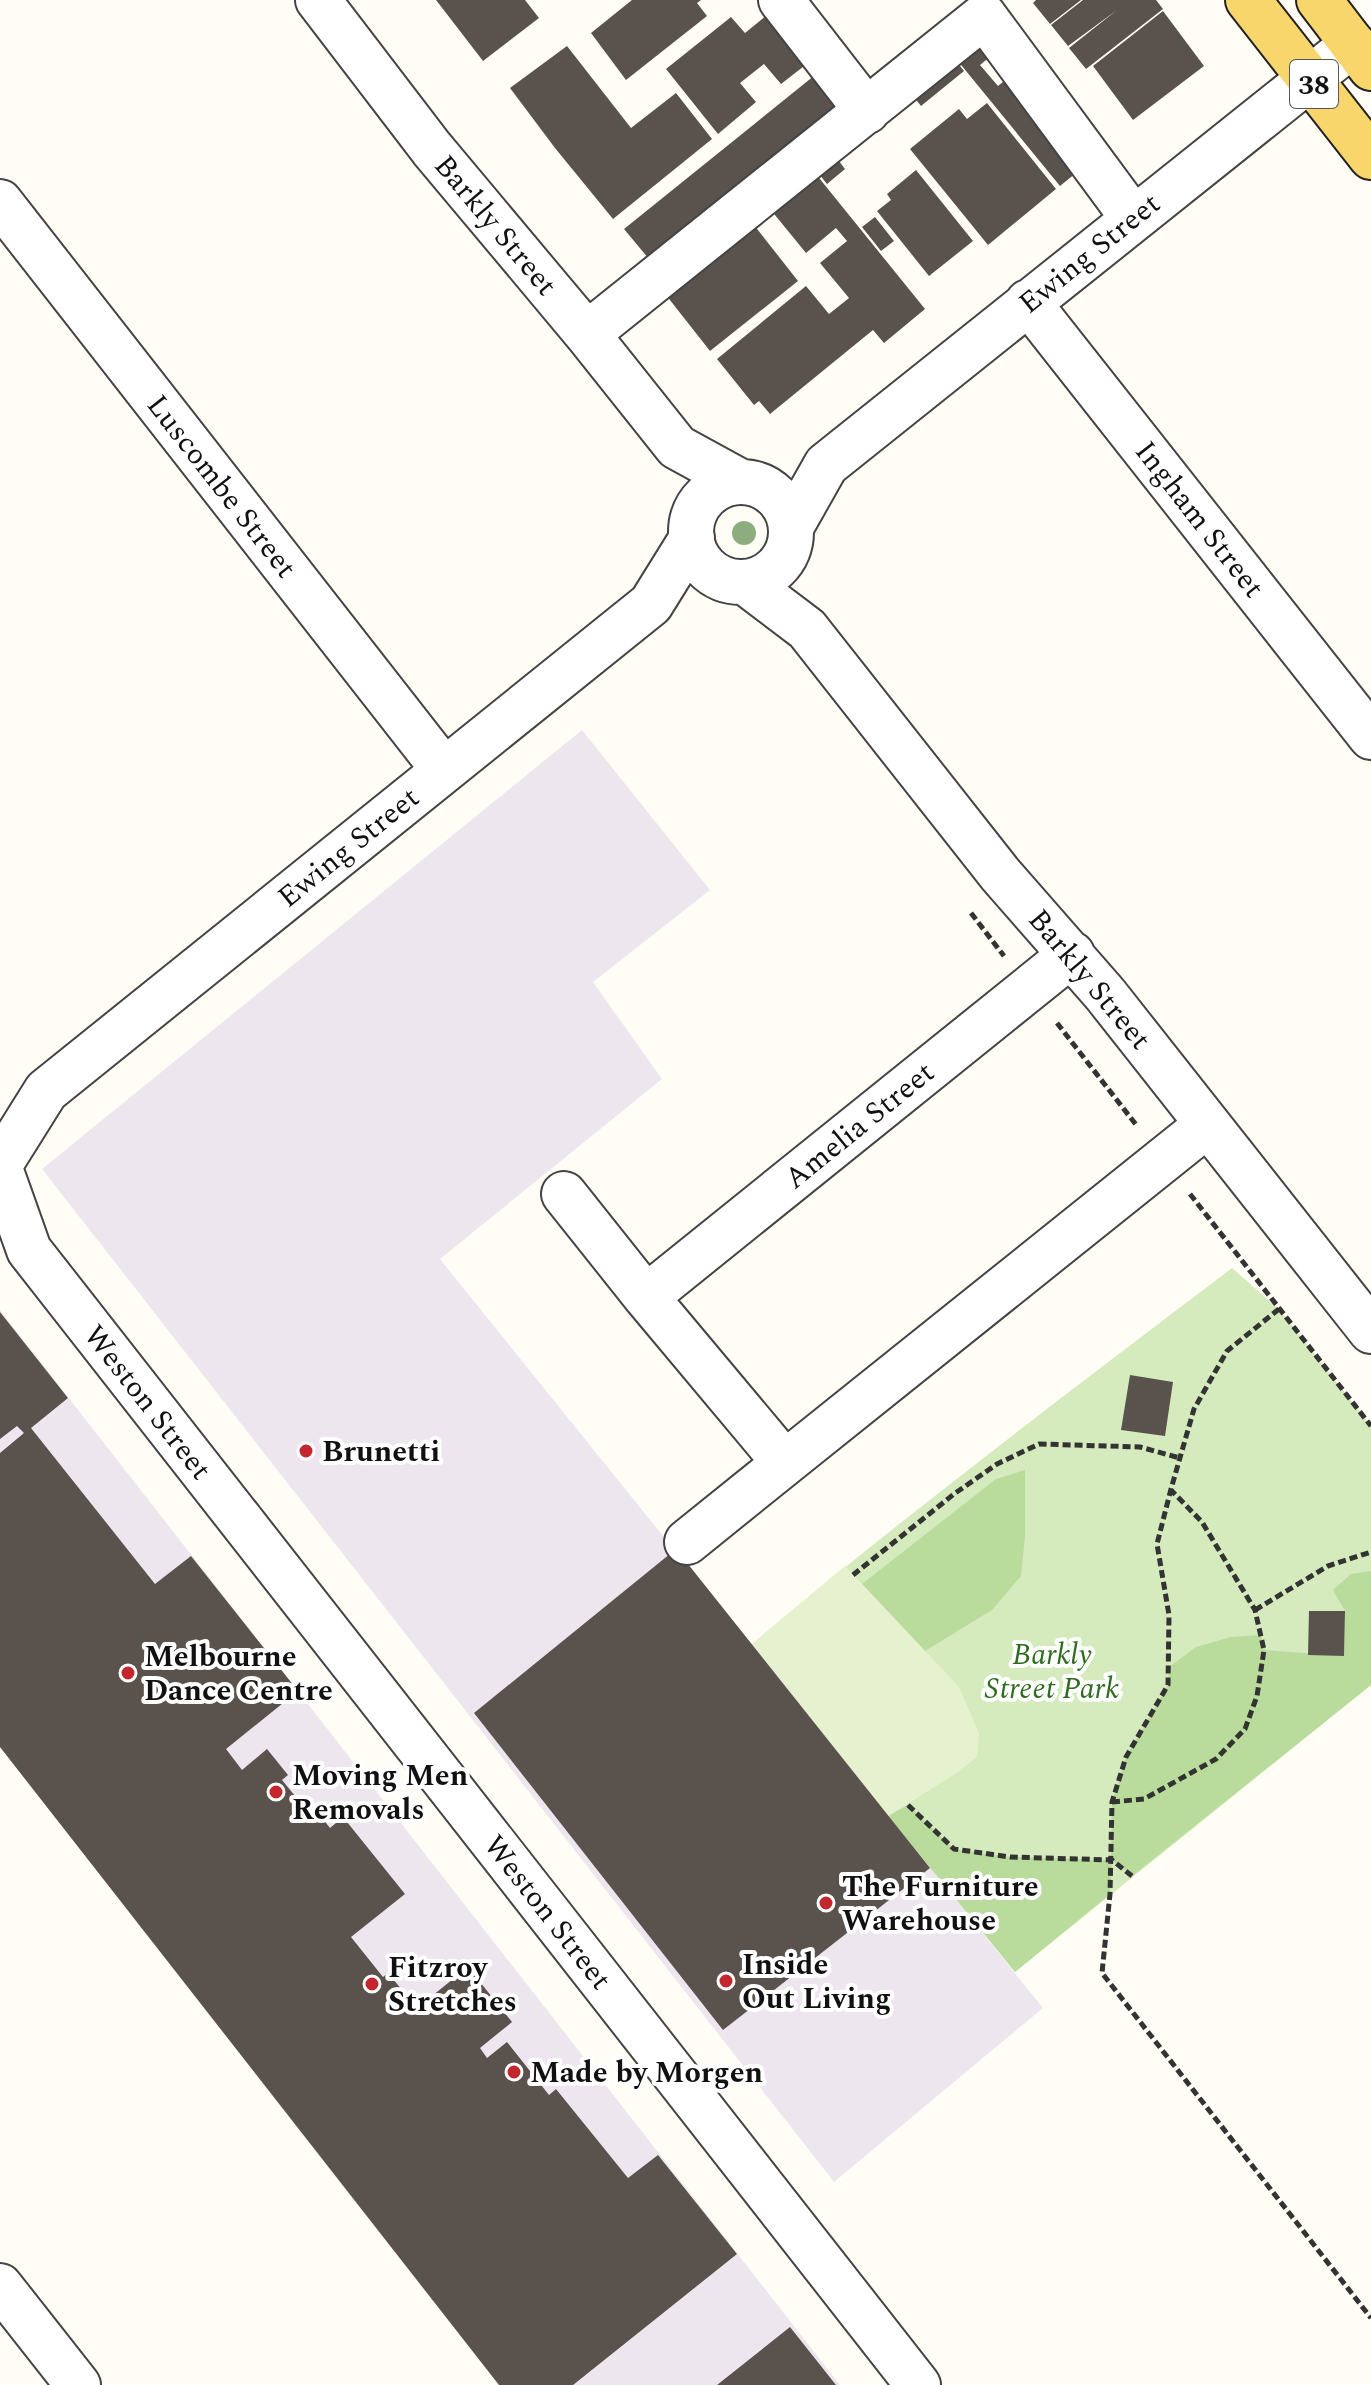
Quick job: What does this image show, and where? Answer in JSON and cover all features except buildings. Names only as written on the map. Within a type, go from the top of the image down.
[{"type":"main road","name":"38","points":[[1248,0],[1371,157]]},
{"type":"main road","name":"38","points":[[1319,0],[1362,56]]},
{"type":"street","name":"Barkly Street","points":[[318,0],[432,149],[677,447],[749,483]]},
{"type":"street","points":[[781,0],[867,111]]},
{"type":"street","points":[[587,334],[984,16],[1133,218]]},
{"type":"street","name":"Ewing Street","points":[[790,537],[826,465],[1310,79],[1362,56]]},
{"type":"street","name":"Luscombe Street","points":[[0,202],[444,770]]},
{"type":"street","name":"Ingham Street","points":[[1028,302],[1371,737]]},
{"type":"street","name":"Barkly Street","points":[[677,447],[693,527]]},
{"type":"street","name":"Ewing Street","points":[[749,483],[826,465]]},
{"type":"street","points":[[749,483],[780,500],[788,513],[790,537],[773,571],[760,579],[736,581],[714,574],[703,564],[695,552],[693,527],[700,503],[711,492],[726,484],[749,483]]},
{"type":"street","name":"Ewing Street","points":[[2,1162],[46,1091],[651,604],[693,527]]},
{"type":"street","name":"Barkly Street","points":[[790,537],[807,629]]},
{"type":"street","name":"Barkly Street","points":[[736,581],[807,629],[1000,874],[1072,954],[1371,1331]]},
{"type":"street","name":"Ewing Street","points":[[651,604],[736,581]]},
{"type":"street","name":"Amelia Street","points":[[646,1297],[1072,954]]},
{"type":"street","name":"Ewing Street","points":[[0,1105],[46,1091]]},
{"type":"street","points":[[687,1542],[1207,1125]]},
{"type":"street","name":"Weston Street","points":[[2,1162],[15,1241],[918,2385]]},
{"type":"street","points":[[564,1194],[785,1463]]},
{"type":"street","points":[[7,2309],[78,2385]]},
{"type":"path","points":[[1279,1309],[1227,1351],[1194,1409],[1171,1489],[1157,1544],[1169,1615],[1168,1685],[1126,1757],[1112,1802],[1112,1860],[1102,1973],[1371,2318]]},
{"type":"path","points":[[853,1575],[954,1494],[997,1464],[1039,1444],[1140,1447],[1180,1458]]},
{"type":"path","points":[[1112,1802],[1144,1799],[1216,1759],[1245,1729],[1257,1696],[1264,1650],[1255,1610],[1202,1522],[1171,1489]]},
{"type":"path","points":[[1255,1610],[1328,1566],[1371,1552]]},
{"type":"path","points":[[908,1805],[954,1849],[1010,1857],[1112,1860],[1132,1876]]},
{"type":"shaded area","points":[[582,730],[710,890],[593,982],[662,1079],[440,1259],[1043,2008],[834,2182],[42,1169]]},
{"type":"shaded area","points":[[0,1310],[840,2385],[499,2385],[378,2231],[0,1747]]},
{"type":"green space","name":"Barkly Street Park","points":[[1232,1268],[1279,1309],[1371,1426],[1371,1685],[1015,1972],[752,1644],[1050,1406]]},
{"type":"green space","points":[[1025,1470],[1025,1537],[1021,1576],[992,1610],[925,1651],[862,1584],[996,1479]]},
{"type":"green space","points":[[845,1566],[959,1687],[979,1733],[977,1757],[888,1816],[752,1644]]},
{"type":"green space","points":[[1371,1571],[1371,1685],[1132,1876],[1112,1860],[1110,1894],[1015,1972],[888,1816],[908,1805],[954,1849],[1010,1857],[1111,1860],[1112,1802],[1126,1757],[1168,1685],[1169,1667],[1196,1647],[1231,1637],[1261,1635],[1265,1650],[1344,1656],[1345,1611],[1333,1590],[1351,1574]]},
{"type":"place","name":"Brunetti","points":[[306,1451]]},
{"type":"place","name":"Melbourne Dance Centre","points":[[128,1673]]},
{"type":"place","name":"Moving Men Removals","points":[[276,1792]]},
{"type":"place","name":"The Furniture Warehouse","points":[[826,1903]]},
{"type":"place","name":"Inside Out Living","points":[[726,1981]]},
{"type":"place","name":"Fitzroy Stretches","points":[[372,1984]]},
{"type":"place","name":"Made by Morgen","points":[[514,2072]]}]
